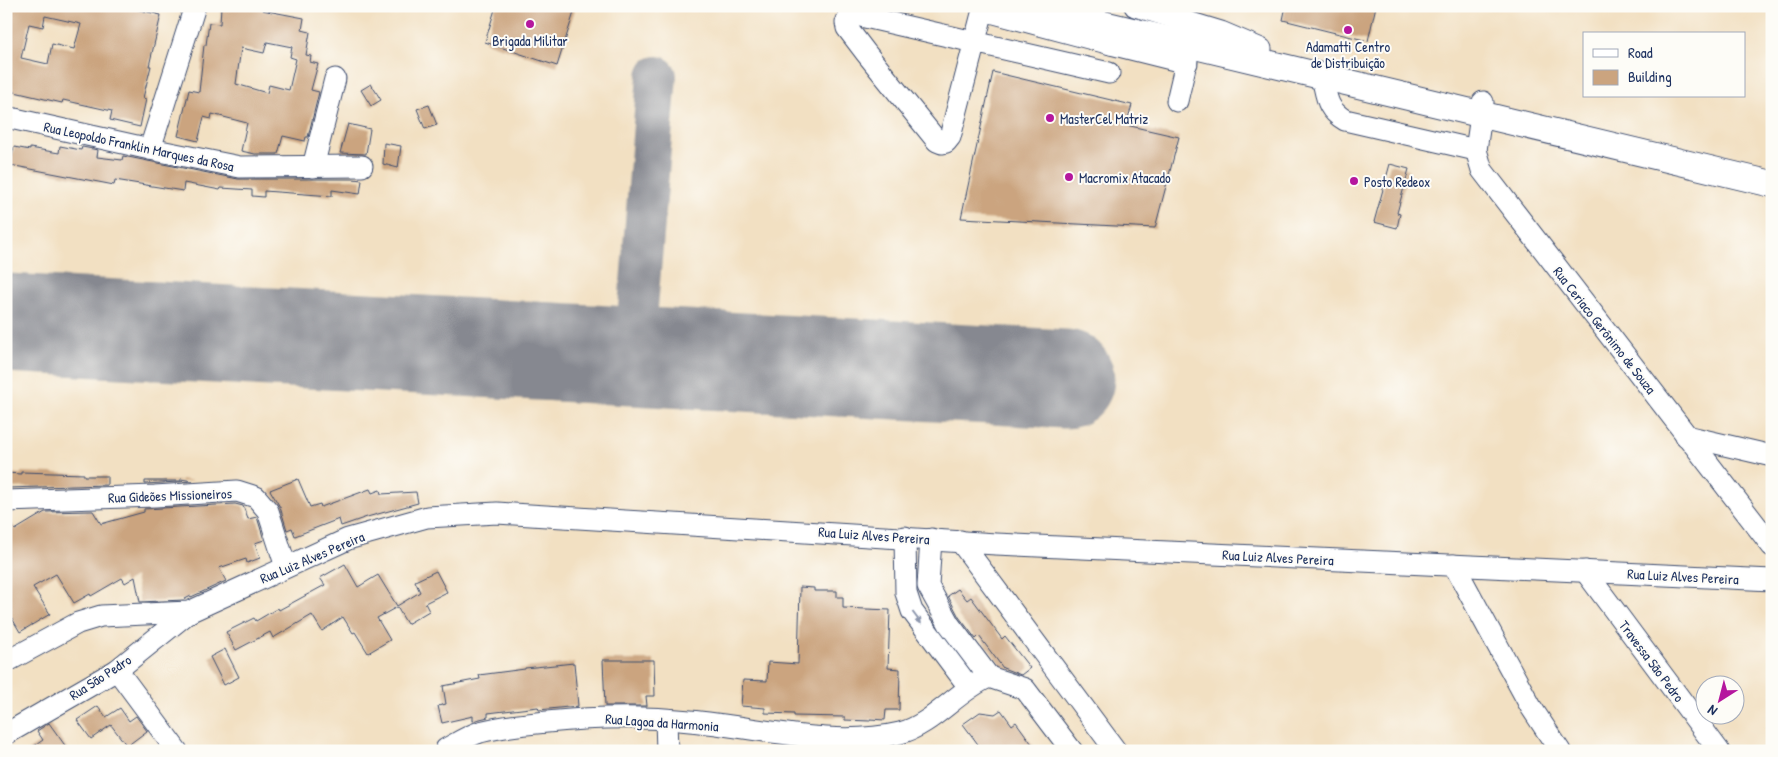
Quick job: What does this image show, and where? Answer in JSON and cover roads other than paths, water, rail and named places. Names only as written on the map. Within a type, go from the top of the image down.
[{"type":"main road","points":[[1028,6],[1113,36],[1188,54],[1322,77],[1481,108],[1772,170]]},
{"type":"main road","points":[[1083,6],[1261,48],[1772,184]]},
{"type":"street","points":[[150,150],[195,6]]},
{"type":"street","points":[[1135,6],[1221,32],[1261,48]]},
{"type":"street","points":[[1109,73],[974,41],[852,14],[846,23],[866,53],[937,142],[942,143],[946,142],[950,137],[974,41],[975,8],[1113,36]]},
{"type":"street","points":[[1177,101],[1188,54]]},
{"type":"street","points":[[1322,77],[1328,106],[1336,115],[1346,120],[1476,150]]},
{"type":"street","points":[[313,167],[335,79]]},
{"type":"street","name":"Rua Ceriaco Gerônimo de Souza","points":[[1481,108],[1476,150],[1482,170],[1772,546]]},
{"type":"street","name":"Rua Leopoldo Franklin Marques da Rosa","points":[[6,117],[150,150],[240,167],[362,166]]},
{"type":"street","points":[[1686,436],[1772,456]]},
{"type":"street","name":"Rua Gideões Missioneiros","points":[[6,501],[237,491],[256,497],[268,510],[286,567]]},
{"type":"street","name":"Rua Luiz Alves Pereira","points":[[6,662],[78,623],[101,616],[189,612],[348,539],[427,517],[496,512],[960,541],[1772,580]]},
{"type":"street","points":[[905,537],[906,593],[912,611],[969,687]]},
{"type":"street","points":[[931,539],[928,586],[949,624],[989,676],[1025,689],[1072,751]]},
{"type":"street","points":[[960,541],[1116,751]]},
{"type":"street","points":[[1454,565],[1531,707],[1560,751]]},
{"type":"street","name":"Travessa São Pedro","points":[[1585,571],[1719,751]]},
{"type":"street","points":[[906,593],[928,586]]},
{"type":"street","name":"Rua São Pedro","points":[[6,734],[117,670],[189,612]]},
{"type":"street","points":[[932,637],[949,624]]},
{"type":"street","points":[[117,670],[177,751]]},
{"type":"street","name":"Rua Lagoa da Harmonia","points":[[446,749],[478,733],[506,726],[590,717],[690,721],[766,732],[838,739],[862,745],[903,732],[925,721],[969,687],[989,676]]},
{"type":"street","points":[[666,720],[667,751]]},
{"type":"street","points":[[766,732],[806,751]]},
{"type":"place","name":"Brigada Militar","points":[[530,24]]},
{"type":"place","name":"Adamatti Centro de Distribuição","points":[[1348,30]]},
{"type":"place","name":"MasterCel Matriz","points":[[1050,118]]},
{"type":"place","name":"Macromix Atacado","points":[[1069,177]]},
{"type":"place","name":"Posto Redeox","points":[[1354,181]]}]
